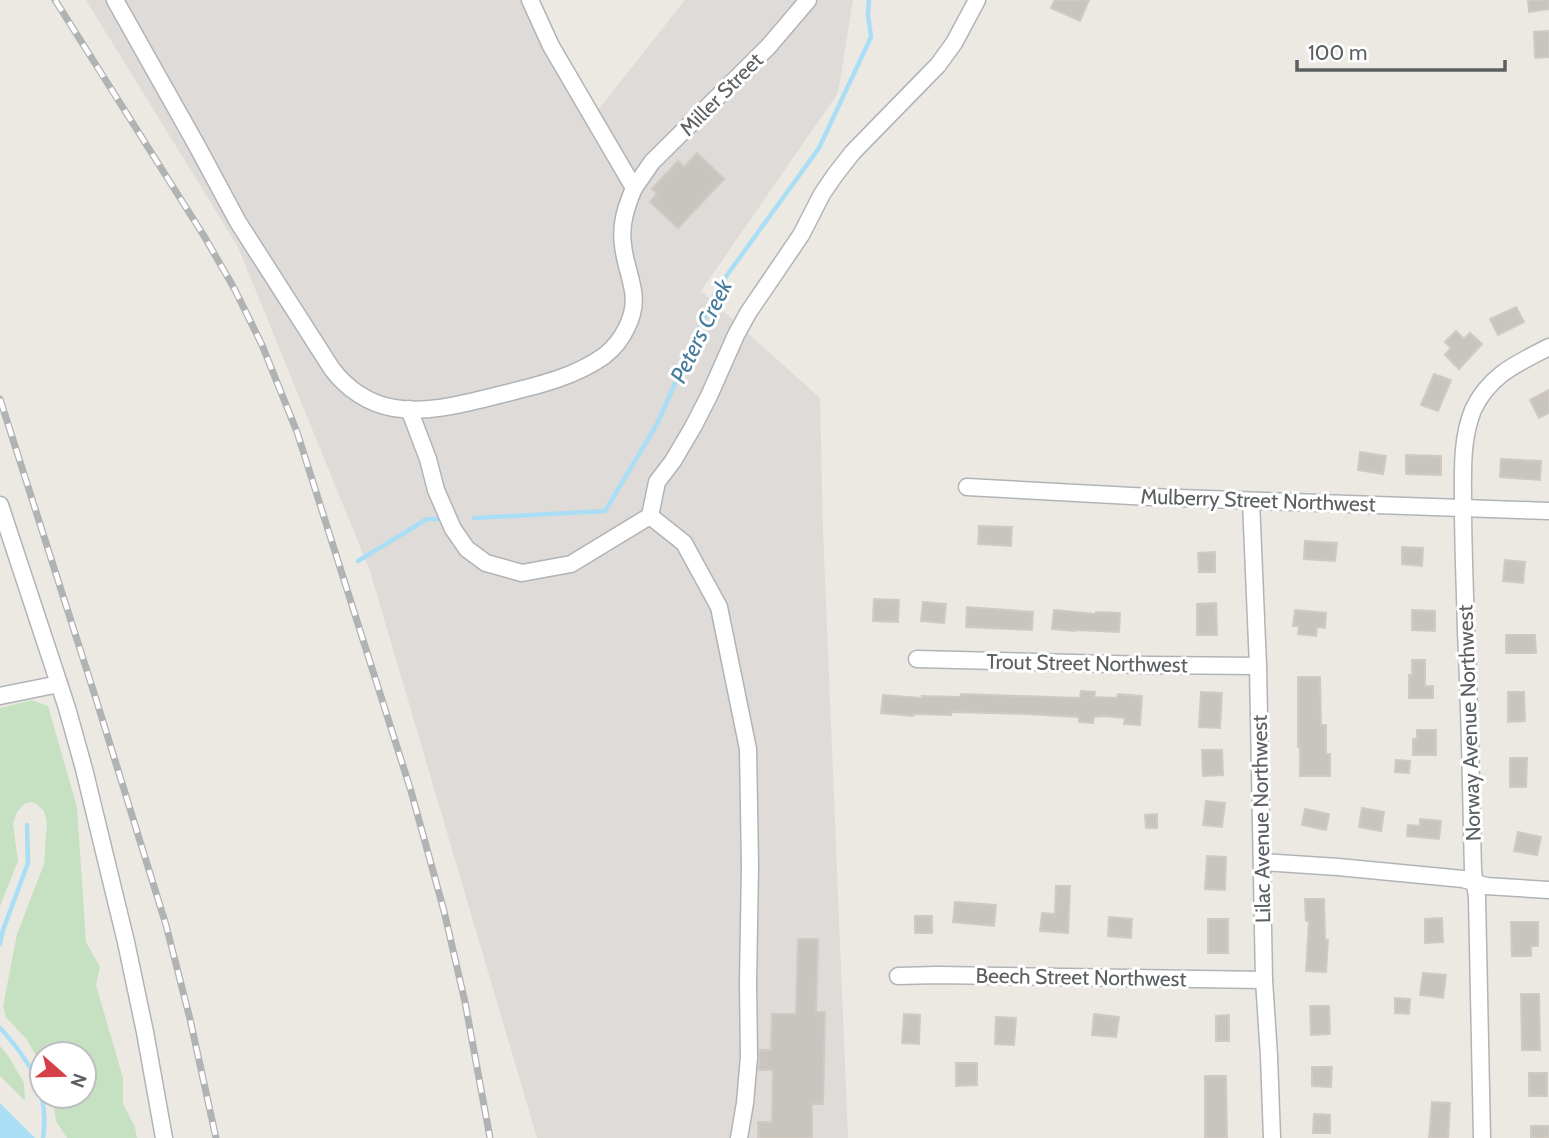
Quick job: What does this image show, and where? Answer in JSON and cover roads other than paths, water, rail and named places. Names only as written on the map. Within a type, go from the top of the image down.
[{"type":"street","name":"Miller Street","points":[[114,0],[238,222],[332,369],[363,397],[393,408],[409,409],[461,404],[548,383],[605,356],[628,327],[634,309],[635,295],[622,242],[622,224],[634,188],[652,162],[768,47],[808,0]]},
{"type":"street","points":[[530,0],[551,46],[634,188]]},
{"type":"street","points":[[409,409],[428,459],[436,490],[453,529],[467,549],[486,563],[523,573],[571,564],[650,516],[657,482],[693,427],[736,335],[801,235],[835,174],[938,65],[954,43],[977,0]]},
{"type":"street","name":"Norway Avenue Northwest","points":[[1482,1138],[1478,898],[1473,871],[1463,507],[1465,444],[1472,412],[1490,385],[1506,370],[1549,347]]},
{"type":"street","name":"Mulberry Street Northwest","points":[[967,487],[1096,495],[1549,511]]},
{"type":"street","name":"Lilac Avenue Northwest","points":[[1251,501],[1258,666],[1264,980],[1272,1138]]},
{"type":"street","points":[[0,505],[4,530],[59,684],[81,759],[126,943],[164,1138]]},
{"type":"street","points":[[650,516],[684,543],[719,607],[748,749],[750,1056],[739,1138]]},
{"type":"street","name":"Trout Street Northwest","points":[[917,659],[1149,666],[1258,666]]},
{"type":"street","points":[[0,696],[59,684]]},
{"type":"street","points":[[1262,862],[1463,879],[1486,886],[1549,890]]},
{"type":"street","name":"Beech Street Northwest","points":[[898,976],[1264,980]]},
{"type":"water","points":[[0,1103],[35,1138],[0,1138]]},
{"type":"waterway","name":"Peters Creek","points":[[474,518],[605,511],[657,424],[717,289],[819,148],[871,37],[869,0]]},
{"type":"waterway","name":"Peters Creek","points":[[358,561],[427,519],[438,519]]},
{"type":"waterway","name":"Peters Creek","points":[[0,944],[28,863],[27,825]]},
{"type":"waterway","name":"Peters Creek","points":[[0,1028],[29,1065],[35,1078],[43,1106],[43,1138]]},
{"type":"railway","points":[[55,0],[234,288],[262,345],[297,432],[411,791],[444,911],[465,1002],[490,1138]]},
{"type":"railway","points":[[0,399],[166,925],[216,1138]]}]
